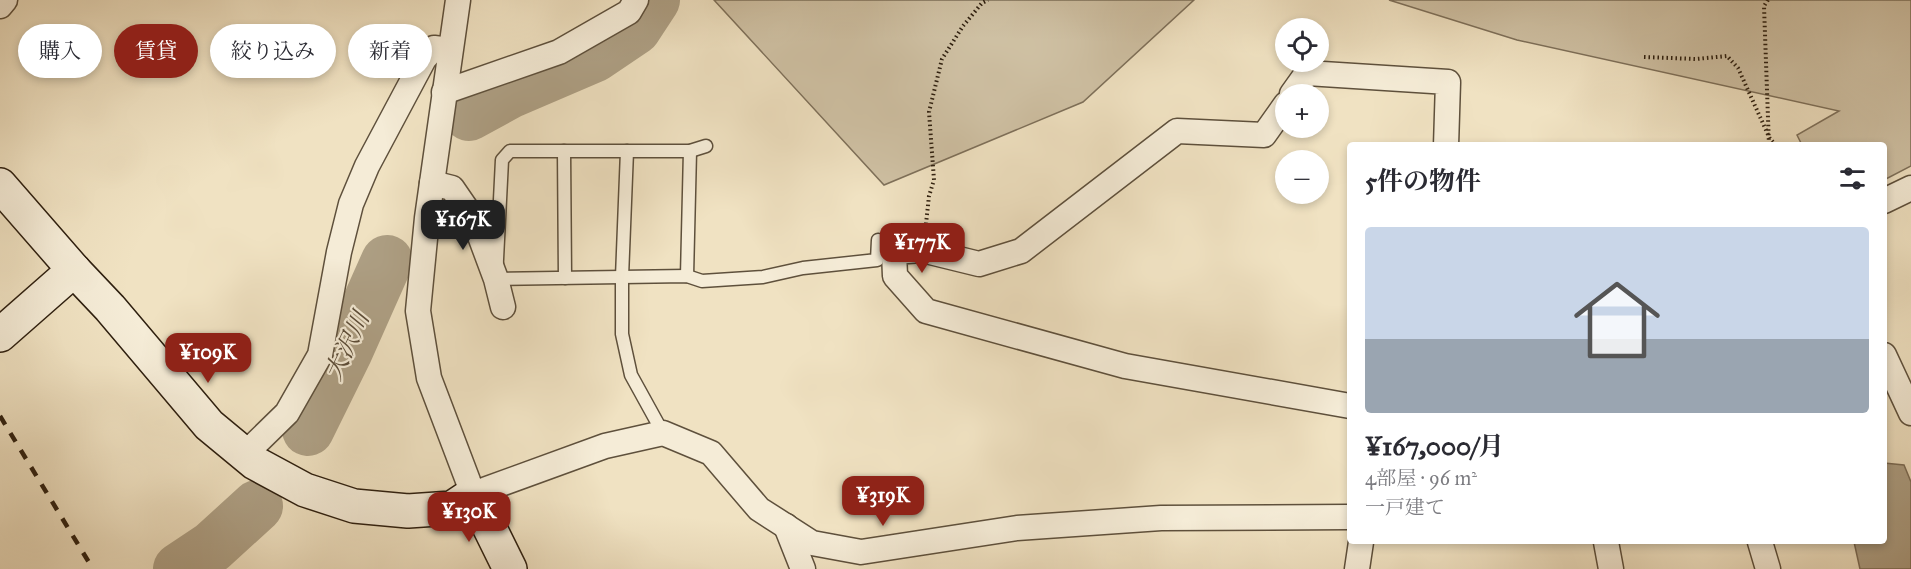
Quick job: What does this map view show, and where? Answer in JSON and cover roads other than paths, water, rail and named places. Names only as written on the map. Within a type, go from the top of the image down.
[{"type":"street","points":[[0,6],[5,0]]},
{"type":"street","points":[[458,0],[432,183],[418,311],[429,378],[473,494],[510,569]]},
{"type":"street","points":[[444,92],[559,52],[630,12],[636,0]]},
{"type":"street","points":[[244,454],[287,413],[320,355],[351,204],[367,166],[424,59],[434,48],[450,50]]},
{"type":"street","points":[[1299,84],[1307,73],[1448,82],[1446,142]]},
{"type":"street","points":[[1275,120],[1264,135],[1177,130],[1021,251],[979,264],[906,251],[895,276],[926,311],[1125,366],[1347,405]]},
{"type":"street","points":[[432,183],[452,188],[474,220],[496,279],[503,307]]},
{"type":"street","points":[[0,185],[110,308],[209,425],[255,463],[305,490],[354,506],[408,511],[452,508],[473,494],[605,446],[663,433],[711,453],[759,509],[812,543],[861,552],[1017,528],[1161,518],[1347,517]]},
{"type":"street","points":[[1887,200],[1911,188]]},
{"type":"street","points":[[0,335],[74,270]]},
{"type":"street","points":[[1887,362],[1911,413]]},
{"type":"street","points":[[786,526],[803,569]]},
{"type":"street","points":[[1357,569],[1361,544]]},
{"type":"street","points":[[1606,544],[1611,569]]},
{"type":"street","points":[[1762,544],[1768,569]]},
{"type":"lane","points":[[706,146],[690,151],[510,151],[502,160],[496,279],[687,276],[702,281],[763,277],[803,268],[877,260],[878,240],[906,251]]},
{"type":"lane","points":[[564,151],[565,278]]},
{"type":"lane","points":[[627,151],[622,334],[631,375],[663,433]]},
{"type":"lane","points":[[687,276],[690,151]]},
{"type":"waterway","name":"大沢川","points":[[469,115],[511,92],[595,56],[635,29],[654,0]]},
{"type":"waterway","name":"大沢川","points":[[308,430],[347,351],[387,261]]},
{"type":"waterway","name":"大沢川","points":[[179,569],[212,547],[257,506]]},
{"type":"railway","points":[[0,416],[93,569]]}]
